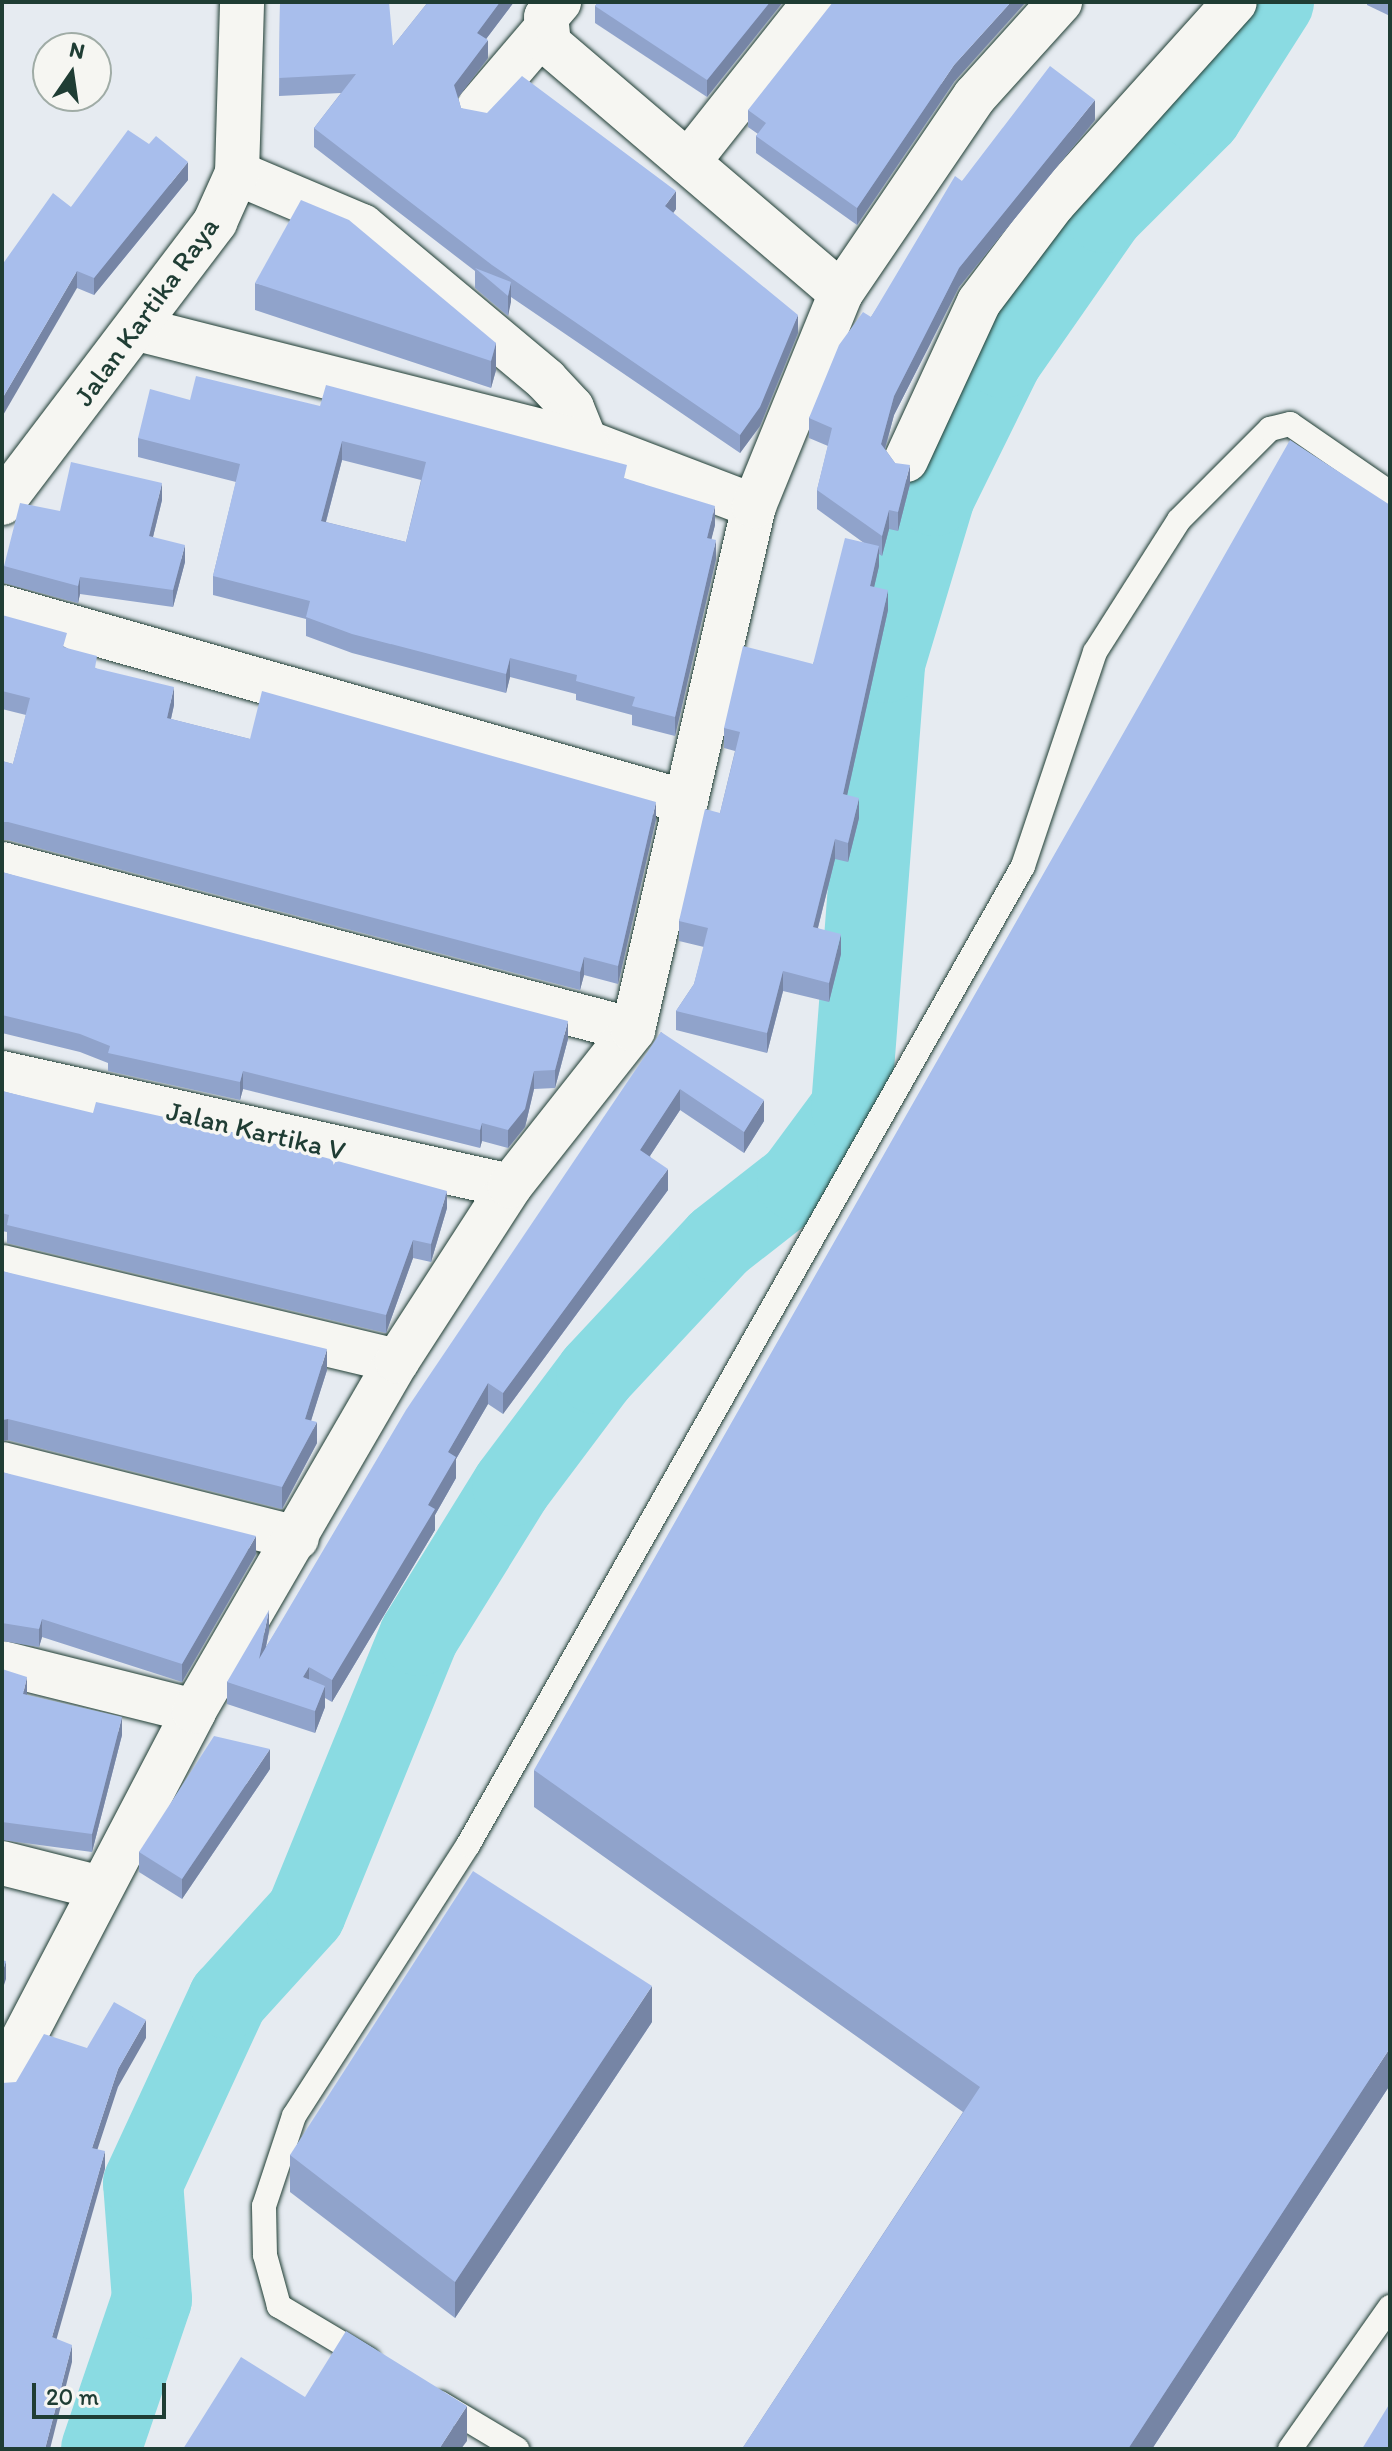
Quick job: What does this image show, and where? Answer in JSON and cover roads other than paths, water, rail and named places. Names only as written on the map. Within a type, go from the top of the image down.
[{"type":"street","name":"Jalan Kartika Raya","points":[[2,503],[138,329],[215,222],[237,173],[242,2]]},
{"type":"street","points":[[688,162],[815,2]]},
{"type":"street","points":[[4,2065],[194,1711],[397,1361],[510,1186],[633,1030],[754,506],[841,293],[975,96],[1060,2]]},
{"type":"street","points":[[906,460],[979,302],[1054,203],[1235,2]]},
{"type":"street","points":[[478,108],[551,17],[688,162],[841,293]]},
{"type":"street","points":[[237,173],[362,226],[546,380],[572,408],[586,442]]},
{"type":"street","points":[[138,329],[586,442],[754,506]]},
{"type":"street","points":[[2,607],[686,802]]},
{"type":"street","points":[[2,864],[633,1030]]},
{"type":"street","name":"Jalan Kartika V","points":[[3,1078],[510,1186]]},
{"type":"street","points":[[2,1267],[397,1361]]},
{"type":"street","points":[[2,1464],[297,1538]]},
{"type":"street","points":[[2,1663],[194,1711]]},
{"type":"street","points":[[2,1863],[97,1887]]},
{"type":"lane","points":[[385,2370],[279,2306],[265,2255],[264,2206],[294,2116],[468,1845],[1023,866],[1095,652],[1179,520],[1247,447],[1290,424],[1390,493]]},
{"type":"lane","points":[[1290,2449],[1390,2307]]},
{"type":"lane","points":[[411,2385],[517,2449]]},
{"type":"waterway","points":[[101,2449],[152,2299],[143,2183],[228,1999],[306,1913],[419,1636],[512,1486],[596,1374],[719,1242],[797,1181],[851,1108],[885,663],[935,496],[1003,358],[1104,213],[1202,115],[1274,2]]}]
